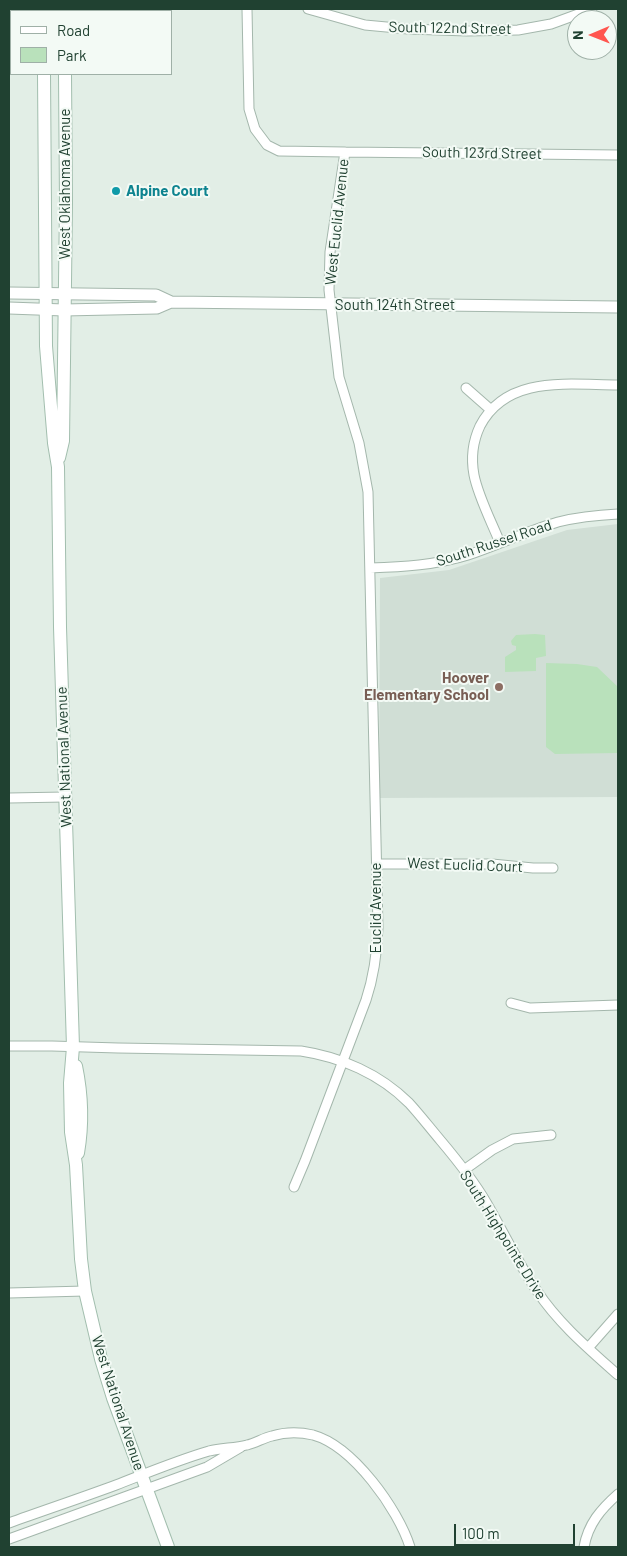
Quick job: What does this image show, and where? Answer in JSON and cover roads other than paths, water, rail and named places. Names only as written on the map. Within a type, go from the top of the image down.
[{"type":"main road","name":"West Oklahoma Avenue","points":[[44,75],[45,293]]},
{"type":"main road","name":"West Oklahoma Avenue","points":[[64,294],[66,204],[65,75]]},
{"type":"main road","name":"West National Avenue","points":[[45,293],[47,355],[54,444],[58,467],[72,1046],[80,1084],[82,1131],[76,1166],[81,1259],[85,1291],[103,1366],[168,1547]]},
{"type":"main road","name":"West National Avenue","points":[[58,467],[63,441],[64,294]]},
{"type":"street","name":"West Euclid Avenue","points":[[248,9],[250,109],[254,129],[267,145],[279,151],[345,152],[330,252],[329,290],[339,377],[359,443],[366,478],[374,748]]},
{"type":"street","name":"South 122nd Street","points":[[308,9],[365,25],[467,31],[518,30],[551,24],[592,9]]},
{"type":"street","name":"South 123rd Street","points":[[345,152],[618,154]]},
{"type":"street","name":"South 124th Street","points":[[9,293],[156,295],[171,302],[618,307]]},
{"type":"street","name":"South 124th Street","points":[[9,308],[64,310],[157,308],[171,302]]},
{"type":"street","points":[[500,543],[475,480],[473,448],[478,430],[484,418],[506,397],[525,389],[557,384],[618,386]]},
{"type":"street","points":[[466,388],[491,410]]},
{"type":"street","name":"South Russel Road","points":[[370,568],[417,566],[446,560],[558,522],[588,516],[618,514]]},
{"type":"street","name":"Euclid Avenue","points":[[294,1187],[306,1161],[343,1062],[375,970],[378,928],[374,748]]},
{"type":"street","points":[[9,798],[65,798]]},
{"type":"street","name":"West Euclid Court","points":[[377,864],[492,864],[553,868]]},
{"type":"street","points":[[511,1003],[530,1008],[618,1004]]},
{"type":"street","name":"South Highpointe Drive","points":[[9,1046],[287,1050],[314,1053],[366,1072],[398,1094],[418,1113],[464,1170],[486,1202],[536,1290],[552,1312],[568,1330],[618,1375]]},
{"type":"street","points":[[464,1170],[496,1147],[513,1139],[551,1135]]},
{"type":"street","points":[[9,1293],[85,1291]]},
{"type":"street","points":[[588,1348],[618,1314]]},
{"type":"street","points":[[9,1523],[188,1458],[220,1449],[243,1446],[286,1433],[300,1433],[312,1435],[333,1444],[345,1452],[363,1470],[383,1496],[402,1527],[410,1547]]},
{"type":"street","points":[[9,1539],[193,1472],[214,1463],[243,1446]]},
{"type":"street","points":[[188,1458],[193,1472]]},
{"type":"street","points":[[584,1547],[588,1532],[596,1517],[618,1494]]},
{"type":"place","name":"Alpine Court","points":[[116,191]]},
{"type":"place","name":"Hoover Elementary School","points":[[499,687]]}]
